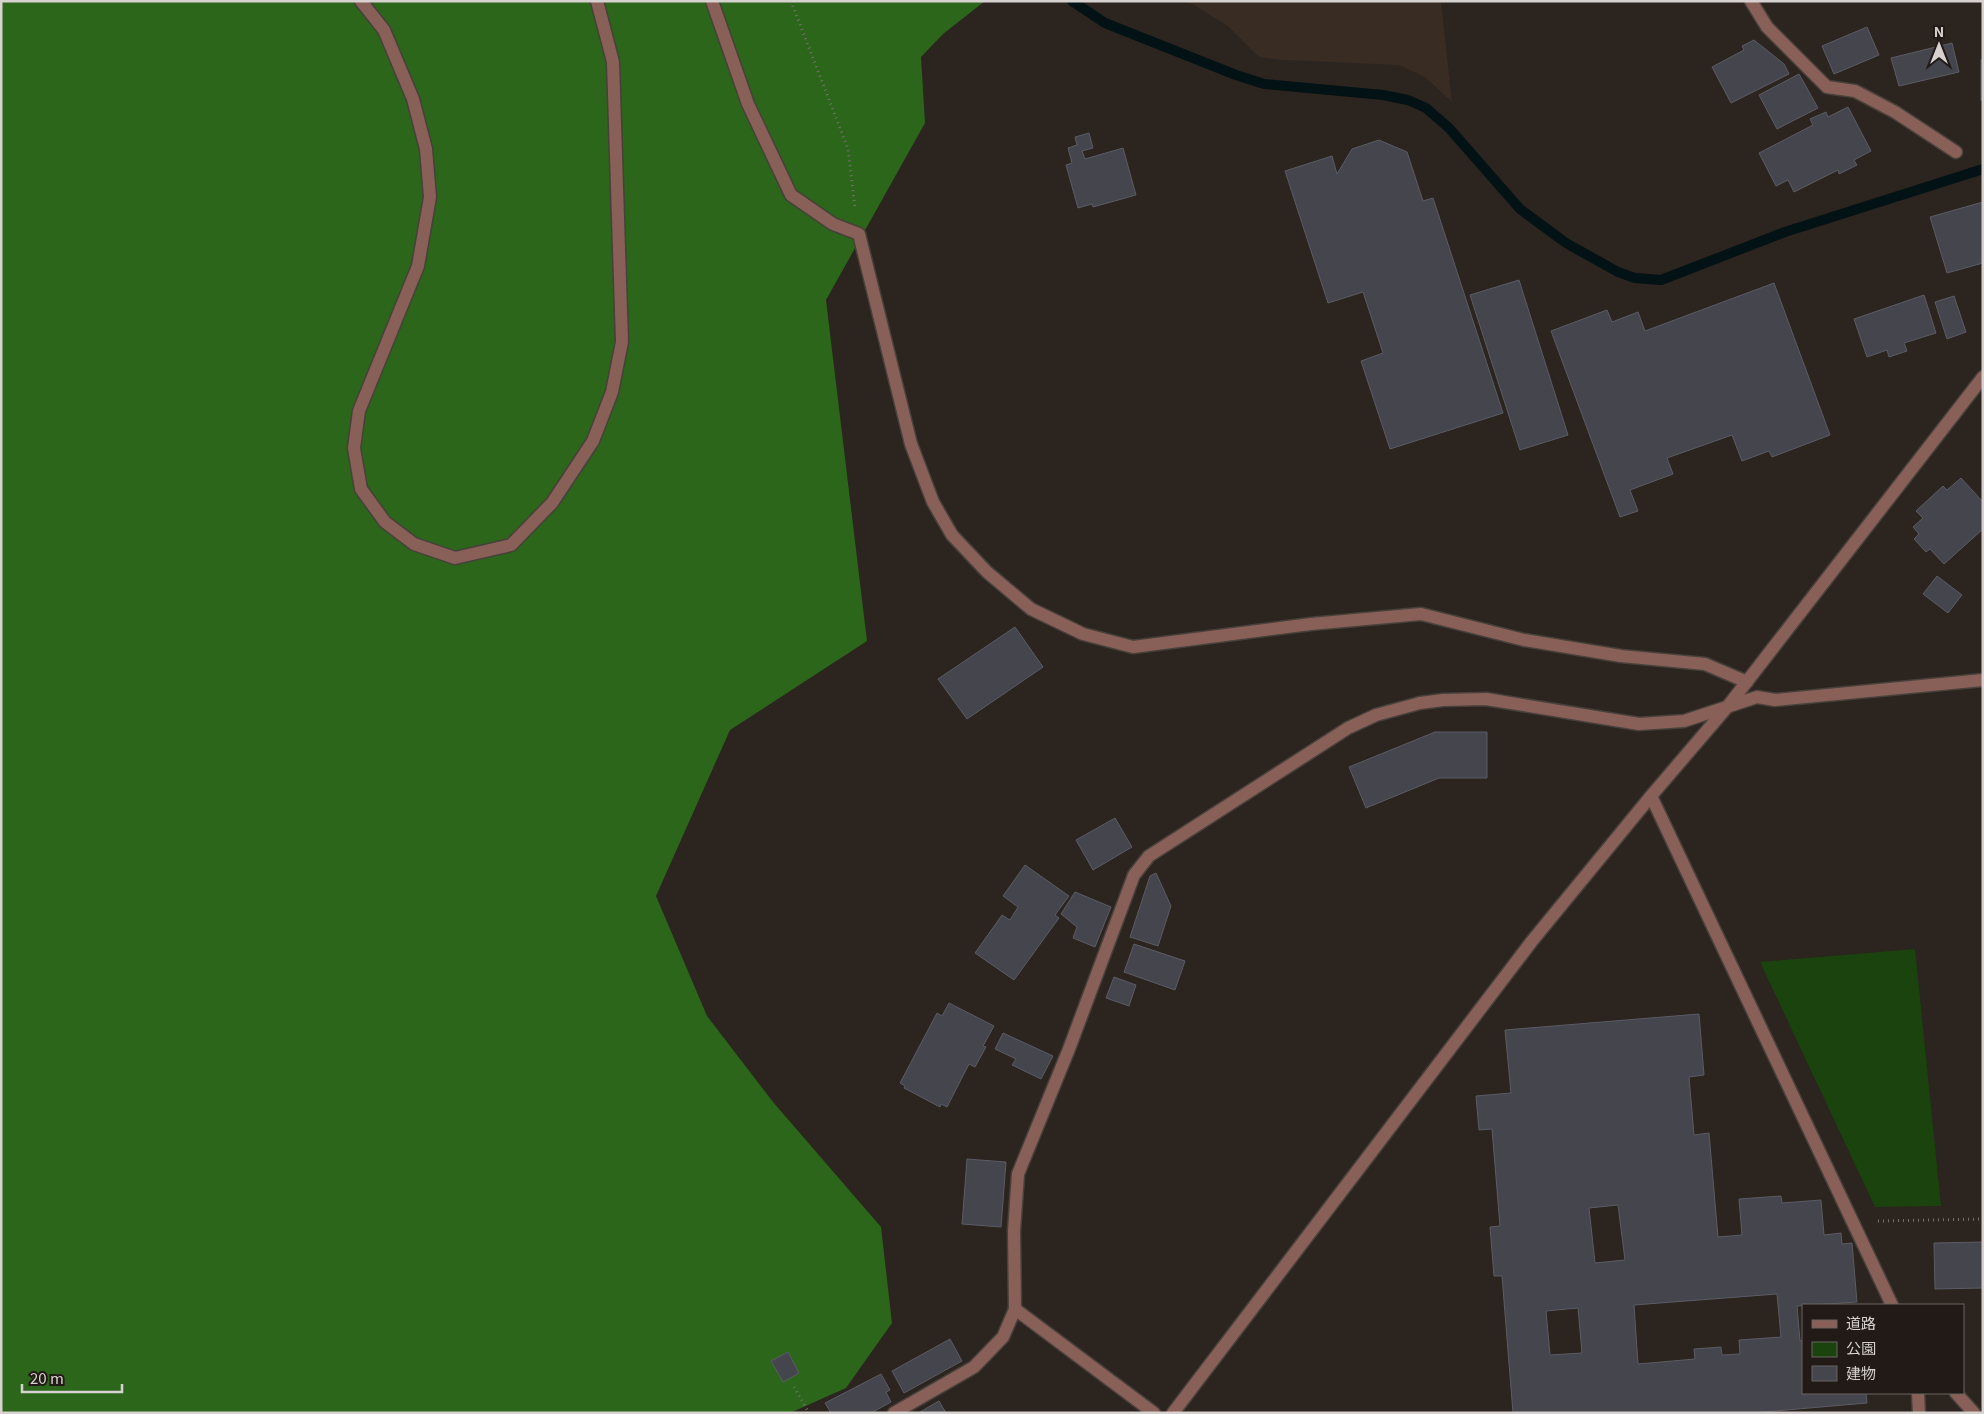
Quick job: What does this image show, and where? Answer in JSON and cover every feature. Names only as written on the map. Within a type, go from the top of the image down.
[{"type":"street","points":[[361,1],[384,30],[413,99],[426,149],[430,197],[418,266],[359,411],[354,448],[361,489],[386,522],[414,544],[455,558],[511,545],[552,503],[592,441],[612,392],[622,342],[614,62],[597,1]]},
{"type":"street","points":[[712,1],[748,104],[791,194],[833,224],[859,234],[911,444],[933,502],[952,535],[987,572],[1031,609],[1083,634],[1133,648],[1311,624],[1421,614],[1524,640],[1621,656],[1705,664],[1747,682]]},
{"type":"street","points":[[1751,1],[1767,27],[1827,88],[1855,91],[1896,112],[1956,152]]},
{"type":"street","points":[[1173,1413],[1532,941],[1728,706],[1983,377]]},
{"type":"street","points":[[894,1413],[974,1367],[1003,1337],[1015,1309],[1014,1231],[1018,1174],[1069,1049],[1134,875],[1149,856],[1348,728],[1376,715],[1420,703],[1443,700],[1486,699],[1638,724],[1684,721],[1756,697],[1775,700],[1983,680]]},
{"type":"street","points":[[1651,796],[1851,1222],[1892,1304]]},
{"type":"street","points":[[1015,1309],[1154,1413]]},
{"type":"street","points":[[1918,1394],[1919,1413]]},
{"type":"street","points":[[1957,1394],[1974,1413]]},
{"type":"path","points":[[792,1],[848,149],[859,234]]},
{"type":"path","points":[[1851,1222],[1983,1219]]},
{"type":"path","points":[[794,1387],[809,1413]]},
{"type":"shaded area","points":[[1185,1],[1441,1],[1452,102],[1425,77],[1399,65],[1282,60],[1259,57],[1229,27]]},
{"type":"green space","points":[[1,1],[985,1],[943,34],[921,57],[925,123],[826,300],[867,641],[730,730],[656,896],[707,1016],[773,1102],[881,1227],[892,1323],[846,1388],[790,1413],[1,1413]]},
{"type":"green space","points":[[1915,949],[1941,1206],[1875,1207],[1760,962]]},
{"type":"building","points":[[1867,27],[1879,55],[1834,74],[1822,46]]},
{"type":"building","points":[[1754,40],[1784,64],[1789,74],[1731,103],[1712,67],[1744,50],[1742,46]]},
{"type":"building","points":[[1952,43],[1959,72],[1899,86],[1891,58]]},
{"type":"building","points":[[1981,60],[1983,60],[1983,100],[1981,100]]},
{"type":"building","points":[[1799,74],[1818,108],[1777,129],[1759,95]]},
{"type":"building","points":[[1848,107],[1871,151],[1854,160],[1857,165],[1839,174],[1838,170],[1794,192],[1788,180],[1776,186],[1759,153],[1813,125],[1810,119],[1826,112],[1828,117]]},
{"type":"building","points":[[1089,133],[1093,148],[1082,151],[1085,159],[1123,148],[1136,195],[1093,207],[1092,204],[1078,208],[1066,165],[1072,163],[1068,148],[1077,145],[1075,137]]},
{"type":"building","points":[[1379,140],[1407,152],[1423,201],[1433,198],[1503,413],[1390,449],[1361,361],[1383,353],[1363,292],[1328,303],[1285,171],[1332,156],[1337,174],[1352,149]]},
{"type":"building","points":[[1983,202],[1983,263],[1947,273],[1930,217]]},
{"type":"building","points":[[1519,280],[1568,435],[1520,450],[1470,295]]},
{"type":"building","points":[[1774,283],[1830,435],[1772,457],[1769,451],[1742,461],[1732,435],[1667,458],[1673,474],[1630,490],[1638,511],[1620,517],[1551,331],[1607,310],[1612,322],[1638,312],[1645,331]]},
{"type":"building","points":[[1924,295],[1936,333],[1904,343],[1907,351],[1889,357],[1887,350],[1867,357],[1854,319]]},
{"type":"building","points":[[1954,296],[1966,332],[1947,339],[1935,302]]},
{"type":"building","points":[[1961,478],[1983,502],[1983,529],[1944,564],[1930,549],[1926,552],[1914,539],[1919,534],[1913,527],[1923,518],[1916,511],[1943,486],[1947,490]]},
{"type":"building","points":[[1937,576],[1962,595],[1948,613],[1923,594]]},
{"type":"building","points":[[1015,627],[1043,667],[967,719],[938,679]]},
{"type":"building","points":[[1435,732],[1487,732],[1487,778],[1439,778],[1366,808],[1349,767]]},
{"type":"building","points":[[1115,818],[1132,847],[1093,870],[1076,840]]},
{"type":"building","points":[[1025,865],[1069,896],[1055,915],[1059,918],[1014,980],[975,953],[1002,915],[1010,920],[1018,907],[1003,896]]},
{"type":"building","points":[[1156,873],[1171,906],[1158,946],[1130,937],[1150,876]]},
{"type":"building","points":[[1075,892],[1111,907],[1095,947],[1073,938],[1077,927],[1061,914]]},
{"type":"building","points":[[1134,944],[1185,961],[1175,990],[1124,972]]},
{"type":"building","points":[[1114,977],[1136,985],[1129,1006],[1106,998]]},
{"type":"building","points":[[949,1003],[994,1026],[983,1046],[986,1047],[975,1067],[969,1064],[947,1107],[941,1104],[940,1107],[904,1088],[905,1086],[900,1083],[937,1013],[942,1016]]},
{"type":"building","points":[[1699,1014],[1704,1075],[1689,1077],[1694,1135],[1709,1133],[1718,1237],[1742,1235],[1739,1199],[1781,1196],[1782,1203],[1821,1200],[1824,1235],[1841,1233],[1842,1244],[1852,1243],[1857,1302],[1802,1304],[1802,1306],[1797,1306],[1800,1341],[1802,1341],[1802,1394],[1866,1394],[1867,1403],[1752,1413],[1513,1413],[1502,1276],[1494,1276],[1490,1227],[1500,1226],[1492,1129],[1479,1130],[1476,1096],[1511,1093],[1505,1030]],"holes":[[[1618,1205],[1625,1260],[1595,1263],[1589,1208]],[[1777,1294],[1781,1337],[1739,1340],[1740,1354],[1722,1355],[1721,1347],[1694,1349],[1695,1359],[1638,1364],[1634,1305]],[[1578,1308],[1582,1353],[1550,1355],[1546,1311]]]},
{"type":"building","points":[[1003,1033],[1053,1056],[1041,1079],[1012,1065],[1016,1059],[995,1049]]},
{"type":"building","points":[[967,1159],[1006,1162],[1001,1227],[962,1224]]},
{"type":"building","points":[[1983,1242],[1983,1288],[1935,1289],[1934,1243]]},
{"type":"building","points":[[950,1339],[962,1361],[904,1393],[892,1371]]},
{"type":"building","points":[[788,1352],[799,1373],[783,1382],[771,1361]]},
{"type":"building","points":[[881,1374],[890,1390],[886,1392],[891,1402],[871,1413],[831,1413],[825,1403]]},
{"type":"building","points":[[939,1401],[946,1413],[920,1413],[920,1412]]},
{"type":"waterway","points":[[1072,1],[1105,23],[1236,75],[1264,84],[1383,95],[1408,100],[1426,108],[1449,128],[1520,209],[1566,243],[1618,272],[1635,278],[1661,280],[1785,232],[1983,169]]}]
